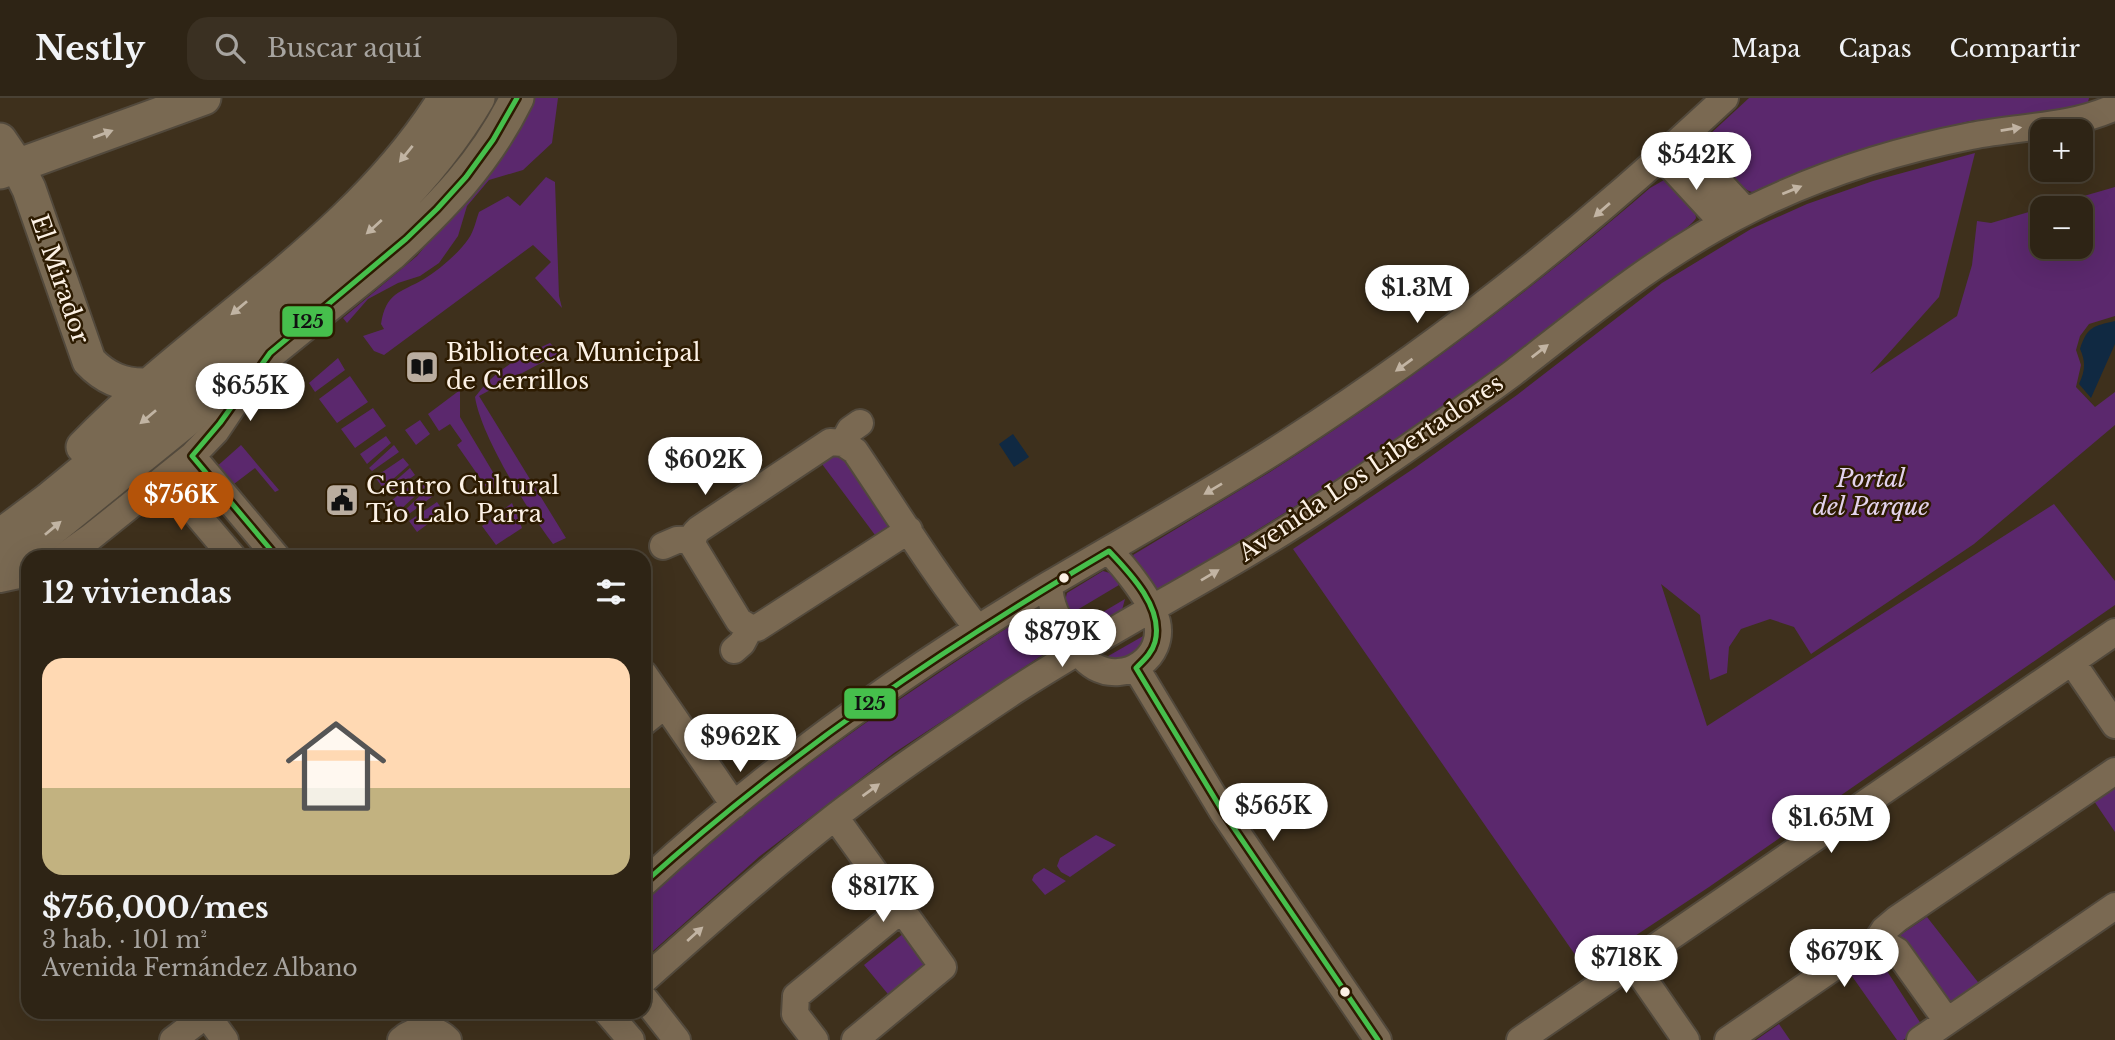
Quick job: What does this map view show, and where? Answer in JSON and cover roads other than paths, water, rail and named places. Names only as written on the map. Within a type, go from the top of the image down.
[{"type":"main road","points":[[6,159],[204,98]]},
{"type":"main road","points":[[0,521],[52,477],[146,385],[353,211],[412,147],[444,98]]},
{"type":"main road","points":[[0,536],[59,492],[376,225],[427,172],[478,98]]},
{"type":"main road","points":[[26,550],[391,254],[439,208],[488,150],[517,98]]},
{"type":"main road","name":"El Mirador","points":[[6,159],[29,189],[89,361],[105,376],[115,381],[136,386],[146,385]]},
{"type":"main road","points":[[89,361],[101,408],[97,433]]},
{"type":"main road","points":[[0,571],[21,554]]},
{"type":"street","points":[[651,877],[734,805],[855,713],[978,629],[1285,445],[1396,370],[1512,284],[1576,232],[1725,98]]},
{"type":"street","name":"Avenida Los Libertadores","points":[[651,974],[749,887],[835,817],[957,729],[1078,651],[1311,514],[1449,419],[1640,274],[1723,223],[1818,179],[1893,154],[1973,135],[2074,122],[2115,107]]},
{"type":"street","points":[[1671,149],[1746,211]]},
{"type":"street","points":[[1671,149],[1723,223]]},
{"type":"street","points":[[72,550],[192,456],[216,431],[267,356]]},
{"type":"street","points":[[909,530],[764,625],[750,628],[739,621],[693,549],[692,538],[699,528],[830,442],[852,433],[855,451],[909,530],[957,603],[978,629]]},
{"type":"street","points":[[192,456],[270,550]]},
{"type":"street","points":[[166,478],[227,550]]},
{"type":"street","points":[[663,546],[692,538]]},
{"type":"street","points":[[1049,585],[1053,610],[1088,663],[1106,672],[1116,673],[1136,668],[1151,655],[1155,646],[1157,623],[1124,567],[1109,551]]},
{"type":"street","points":[[0,579],[21,574]]},
{"type":"street","points":[[734,650],[742,643],[750,628]]},
{"type":"street","points":[[1535,1036],[1632,962],[2115,632]]},
{"type":"street","points":[[2072,662],[2115,725]]},
{"type":"street","points":[[1136,668],[1223,812],[1378,1040]]},
{"type":"street","points":[[651,684],[734,805]]},
{"type":"street","points":[[651,717],[666,705]]},
{"type":"street","points":[[1875,944],[1884,930],[1897,919],[2115,771]]},
{"type":"street","points":[[835,817],[943,967],[855,1040]]},
{"type":"street","points":[[1920,1040],[2115,906]]},
{"type":"street","points":[[815,1040],[795,1014],[796,996],[902,909]]},
{"type":"street","points":[[1728,1040],[1860,950],[1875,944],[1890,946],[1897,951],[1947,1021]]},
{"type":"street","points":[[1632,962],[1686,1040]]},
{"type":"street","points":[[651,1007],[677,1040]]},
{"type":"street","points":[[173,1040],[200,1019]]},
{"type":"street","points":[[212,1019],[225,1040]]},
{"type":"street","points":[[613,1019],[631,1040]]},
{"type":"street","points":[[401,1040],[421,1029],[436,1032],[448,1040]]},
{"type":"water","points":[[2115,321],[2115,344],[2091,398],[2079,384],[2084,366],[2080,349],[2088,332],[2101,324]]},
{"type":"water","points":[[1013,434],[1029,457],[1014,467],[999,444]]},
{"type":"place","name":"Biblioteca Municipal de Cerrillos","points":[[422,367]]},
{"type":"place","name":"Centro Cultural Tío Lalo Parra","points":[[342,500]]},
{"type":"park label","name":"Portal del Parque","points":[[1871,493]]}]
